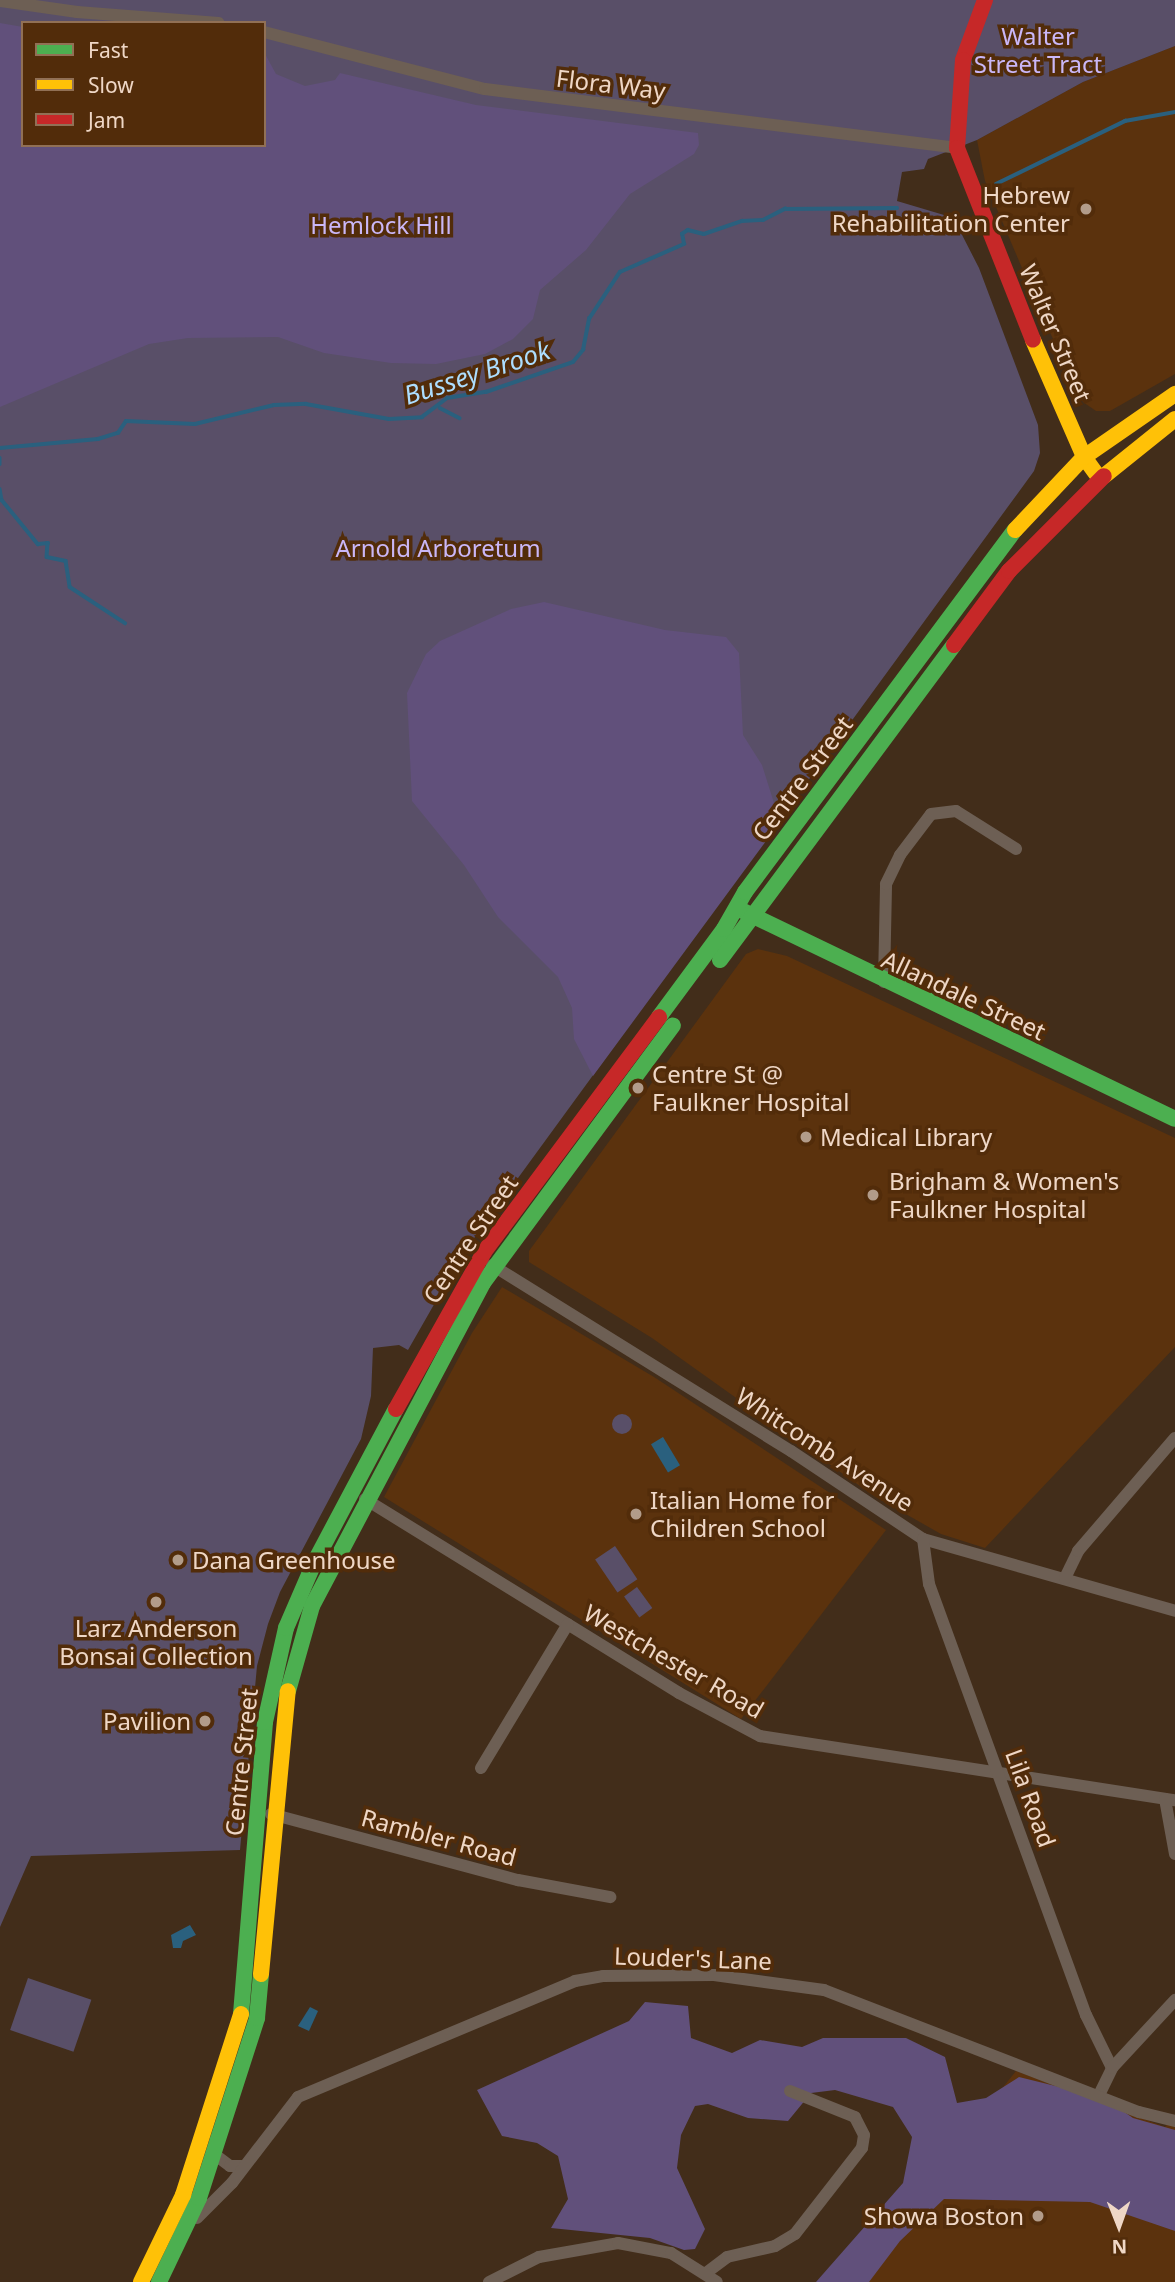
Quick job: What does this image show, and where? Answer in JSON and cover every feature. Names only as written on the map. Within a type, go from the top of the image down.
[{"type":"main road","name":"Walter Street","points":[[985,0],[963,60],[957,148],[1084,457],[1100,479]]},
{"type":"main road","name":"Centre Street","points":[[141,2282],[184,2192],[239,2024],[247,1969],[266,1713],[281,1643],[299,1594],[359,1495],[487,1262],[736,906],[1008,540],[1084,457],[1175,394]]},
{"type":"main road","name":"Centre Street","points":[[487,1262],[753,917],[978,609],[1032,544],[1100,479],[1175,419]]},
{"type":"main road","name":"Allandale Street","points":[[736,906],[884,982],[1175,1119]]},
{"type":"main road","name":"Centre Street","points":[[159,2282],[188,2227],[214,2154],[259,2005],[282,1720],[293,1659],[316,1596],[359,1495]]},
{"type":"street","points":[[0,1],[77,12],[193,21]]},
{"type":"street","name":"Flora Way","points":[[266,33],[485,89],[957,148]]},
{"type":"street","points":[[884,982],[886,884],[900,855],[931,814],[956,811],[1016,849]]},
{"type":"street","name":"Whitcomb Avenue","points":[[487,1262],[780,1444],[923,1539],[1175,1611]]},
{"type":"street","points":[[1065,1578],[1078,1551],[1175,1438]]},
{"type":"street","name":"Westchester Road","points":[[359,1495],[568,1624],[760,1736],[1170,1799]]},
{"type":"street","name":"Lila Road","points":[[923,1539],[929,1584],[1086,2015],[1112,2068]]},
{"type":"street","points":[[481,1768],[568,1624]]},
{"type":"street","points":[[1170,1799],[1175,1854]]},
{"type":"street","name":"Rambler Road","points":[[258,1811],[518,1880],[610,1896]]},
{"type":"street","name":"Louder's Lane","points":[[188,2227],[244,2166],[289,2104],[305,2092],[565,1985],[603,1976],[714,1975],[824,1990],[1099,2095],[1175,2121]]},
{"type":"street","points":[[1099,2095],[1112,2068],[1175,2000]]},
{"type":"street","points":[[706,2273],[727,2257],[790,2239],[862,2148],[864,2135],[855,2117],[790,2091]]},
{"type":"street","points":[[214,2154],[230,2166],[244,2166]]},
{"type":"street","points":[[489,2282],[538,2257],[609,2243],[661,2249],[706,2273],[716,2282]]},
{"type":"shaded area","name":"Hebrew Rehabilitation Center","points":[[1175,46],[1175,374],[1110,411],[1096,411],[1083,402],[1045,322],[985,181],[977,140],[1083,82]]},
{"type":"shaded area","name":"Brigham & Women's Faulkner Hospital","points":[[758,949],[787,956],[1175,1138],[1175,1347],[985,1548],[941,1534],[874,1496],[652,1338],[529,1262],[529,1251],[746,954]]},
{"type":"shaded area","name":"Italian Home for Children School","points":[[502,1287],[654,1377],[886,1530],[741,1719],[384,1497],[472,1333]]},
{"type":"shaded area","name":"Showa Boston","points":[[1016,2071],[1165,2127],[1175,2114],[1175,2282],[847,2282]]},
{"type":"green space","name":"Arnold Arboretum","points":[[0,0],[1175,0],[1175,46],[1083,82],[977,140],[928,159],[924,169],[902,172],[897,201],[944,215],[959,229],[979,268],[1038,425],[1040,453],[1034,471],[464,1252],[408,1350],[399,1345],[373,1348],[371,1396],[361,1439],[280,1592],[268,1624],[257,1666],[240,1850],[31,1856],[0,1927]]},
{"type":"green space","name":"Hemlock Hill","points":[[0,23],[21,27],[21,147],[266,147],[266,56],[276,74],[305,86],[335,80],[340,73],[476,105],[698,133],[699,145],[694,154],[630,194],[586,250],[540,290],[533,319],[513,339],[485,354],[436,364],[391,363],[324,353],[278,337],[188,338],[149,344],[0,407]]},
{"type":"green space","points":[[544,602],[665,630],[726,637],[739,653],[743,735],[762,765],[780,822],[593,1076],[574,1039],[572,1008],[558,977],[498,917],[464,865],[412,801],[407,693],[426,654],[440,641],[511,609]]},
{"type":"green space","points":[[622,1414],[629,1417],[632,1424],[629,1431],[622,1434],[615,1431],[612,1424],[615,1417]]},
{"type":"green space","points":[[615,1546],[637,1579],[617,1593],[595,1559]]},
{"type":"green space","points":[[637,1587],[652,1608],[639,1617],[624,1596]]},
{"type":"green space","points":[[28,1978],[91,2000],[73,2052],[10,2030]]},
{"type":"green space","points":[[645,2002],[688,2006],[691,2038],[732,2053],[760,2040],[802,2047],[823,2038],[906,2038],[945,2057],[957,2103],[986,2098],[1019,2077],[1104,2098],[1133,2118],[1175,2130],[1175,2231],[1090,2202],[944,2199],[900,2241],[869,2282],[816,2282],[903,2183],[912,2137],[893,2107],[835,2090],[811,2093],[788,2121],[748,2118],[708,2104],[695,2106],[681,2135],[677,2168],[705,2229],[695,2249],[684,2250],[650,2238],[551,2228],[568,2199],[558,2156],[537,2143],[502,2136],[477,2090],[629,2021]]},
{"type":"water","points":[[663,1437],[680,1465],[668,1472],[651,1444]]},
{"type":"water","points":[[190,1925],[196,1935],[183,1941],[181,1948],[173,1948],[171,1935]]},
{"type":"water","points":[[310,2007],[318,2011],[309,2031],[298,2026]]},
{"type":"waterway","name":"Bussey Brook","points":[[996,184],[1125,121],[1175,112]]},
{"type":"waterway","name":"Bussey Brook","points":[[0,448],[98,439],[118,433],[126,421],[195,424],[274,405],[306,404],[389,419],[422,417],[447,398],[486,392],[573,362],[583,350],[589,319],[620,272],[684,244],[682,234],[688,230],[704,234],[742,221],[763,220],[785,209],[897,208]]},
{"type":"waterway","points":[[440,408],[460,418]]},
{"type":"waterway","points":[[0,458],[0,464]]},
{"type":"waterway","points":[[0,489],[2,500],[38,544],[48,543],[47,557],[66,561],[70,587],[125,623]]},
{"type":"traffic: fast","points":[[659,1017],[724,929],[745,892],[1015,530]]},
{"type":"traffic: fast","points":[[720,960],[954,645]]},
{"type":"traffic: fast","points":[[743,911],[1175,1119]]},
{"type":"traffic: fast","points":[[288,1691],[312,1606],[483,1283],[673,1025]]},
{"type":"traffic: fast","points":[[241,2014],[265,1722],[286,1628],[314,1563],[396,1409]]},
{"type":"traffic: fast","points":[[159,2282],[199,2198],[257,2018],[261,1974]]},
{"type":"traffic: slow","points":[[1033,340],[1084,457],[1100,479]]},
{"type":"traffic: slow","points":[[1015,530],[1084,457],[1175,394]]},
{"type":"traffic: slow","points":[[1104,476],[1175,419]]},
{"type":"traffic: slow","points":[[261,1974],[288,1691]]},
{"type":"traffic: slow","points":[[141,2282],[183,2195],[241,2014]]},
{"type":"traffic: jam","points":[[985,0],[963,60],[957,148],[1033,340]]},
{"type":"traffic: jam","points":[[954,645],[1009,571],[1104,476]]},
{"type":"traffic: jam","points":[[396,1409],[484,1252],[659,1017]]},
{"type":"place","name":"Hebrew Rehabilitation Center","points":[[1086,209]]},
{"type":"place","name":"Centre St @ Faulkner Hospital","points":[[638,1088]]},
{"type":"place","name":"Medical Library","points":[[806,1137]]},
{"type":"place","name":"Brigham & Women's Faulkner Hospital","points":[[873,1195]]},
{"type":"place","name":"Italian Home for Children School","points":[[636,1514]]},
{"type":"place","name":"Dana Greenhouse","points":[[178,1560]]},
{"type":"place","name":"Larz Anderson Bonsai Collection","points":[[156,1602]]},
{"type":"place","name":"Pavilion","points":[[205,1721]]},
{"type":"place","name":"Showa Boston","points":[[1038,2216]]},
{"type":"park label","name":"Walter Street Tract","points":[[1038,50]]}]
